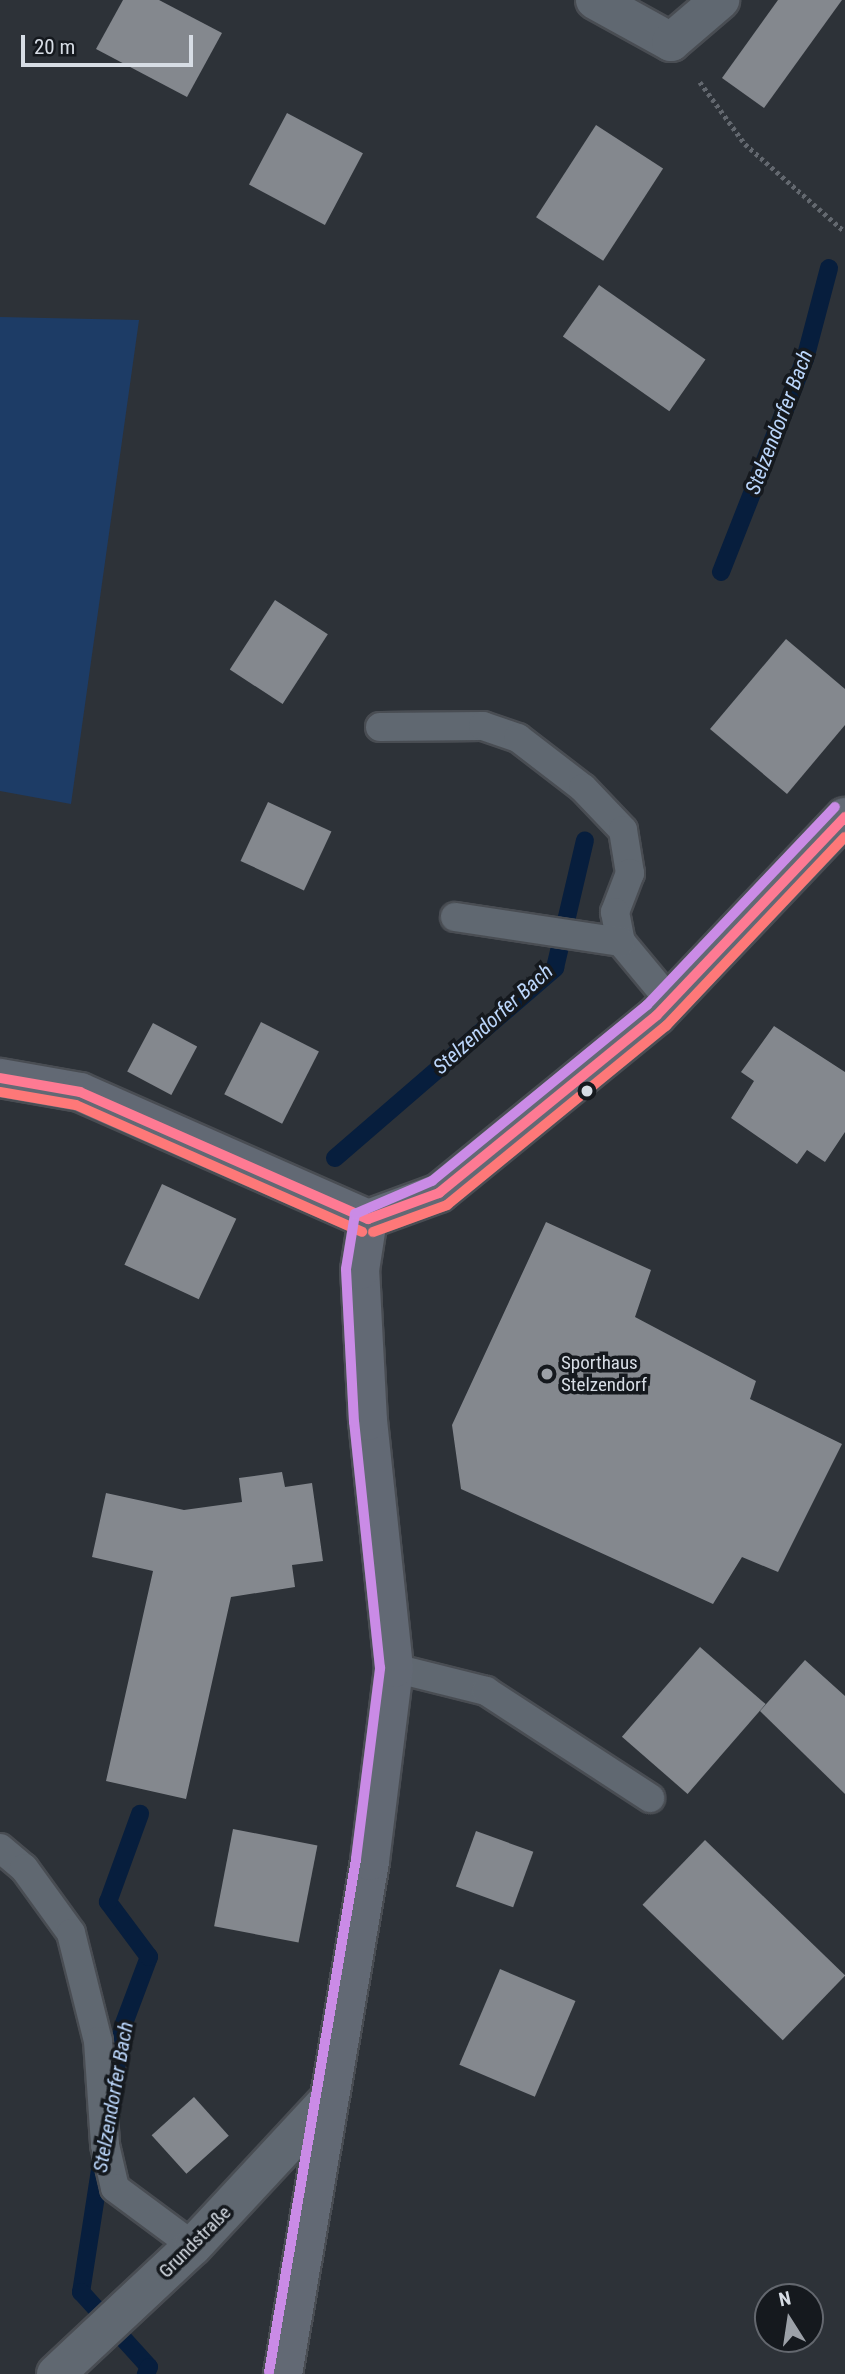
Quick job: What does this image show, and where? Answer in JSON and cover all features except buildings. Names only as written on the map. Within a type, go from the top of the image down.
[{"type":"street","points":[[595,0],[671,42],[720,0]]},
{"type":"street","points":[[0,1078],[80,1092],[368,1219],[439,1193],[670,1002],[845,817]]},
{"type":"street","points":[[283,2374],[326,2103],[370,1861],[394,1668],[368,1420],[360,1270],[368,1219]]},
{"type":"street","name":"Grundstraße","points":[[57,2374],[193,2246],[326,2103]]},
{"type":"lane","points":[[380,727],[482,726],[518,738],[583,788],[623,830],[630,873],[615,912],[621,942],[670,1002]]},
{"type":"lane","points":[[455,917],[621,942]]},
{"type":"lane","points":[[394,1668],[485,1691],[650,1798]]},
{"type":"lane","points":[[0,1848],[24,1868],[71,1933],[98,2041],[104,2145],[116,2188],[193,2246]]},
{"type":"path","points":[[671,42],[745,144],[845,232]]},
{"type":"shaded area","points":[[0,317],[139,320],[71,804],[0,791]]},
{"type":"waterway","name":"Stelzendorfer Bach","points":[[721,572],[805,359],[829,268]]},
{"type":"waterway","name":"Stelzendorfer Bach","points":[[335,1158],[555,968],[585,840]]},
{"type":"waterway","name":"Stelzendorfer Bach","points":[[111,2098],[123,2026],[149,1957],[108,1902],[140,1814]]},
{"type":"waterway","name":"Stelzendorfer Bach","points":[[102,2157],[81,2292],[149,2367],[146,2374]]},
{"type":"transit line","points":[[269,2372],[356,1859],[380,1668],[354,1422],[346,1269],[355,1214],[432,1181],[647,1005],[835,807]]},
{"type":"transit line","points":[[368,1219],[439,1193],[657,1015],[845,817]]},
{"type":"transit line","points":[[373,1232],[447,1205],[666,1026],[845,837]]},
{"type":"transit line","points":[[0,1078],[80,1092],[368,1219]]},
{"type":"transit line","points":[[0,1092],[76,1105],[362,1232]]},
{"type":"place","name":"Sporthaus Stelzendorf","points":[[547,1374]]}]
